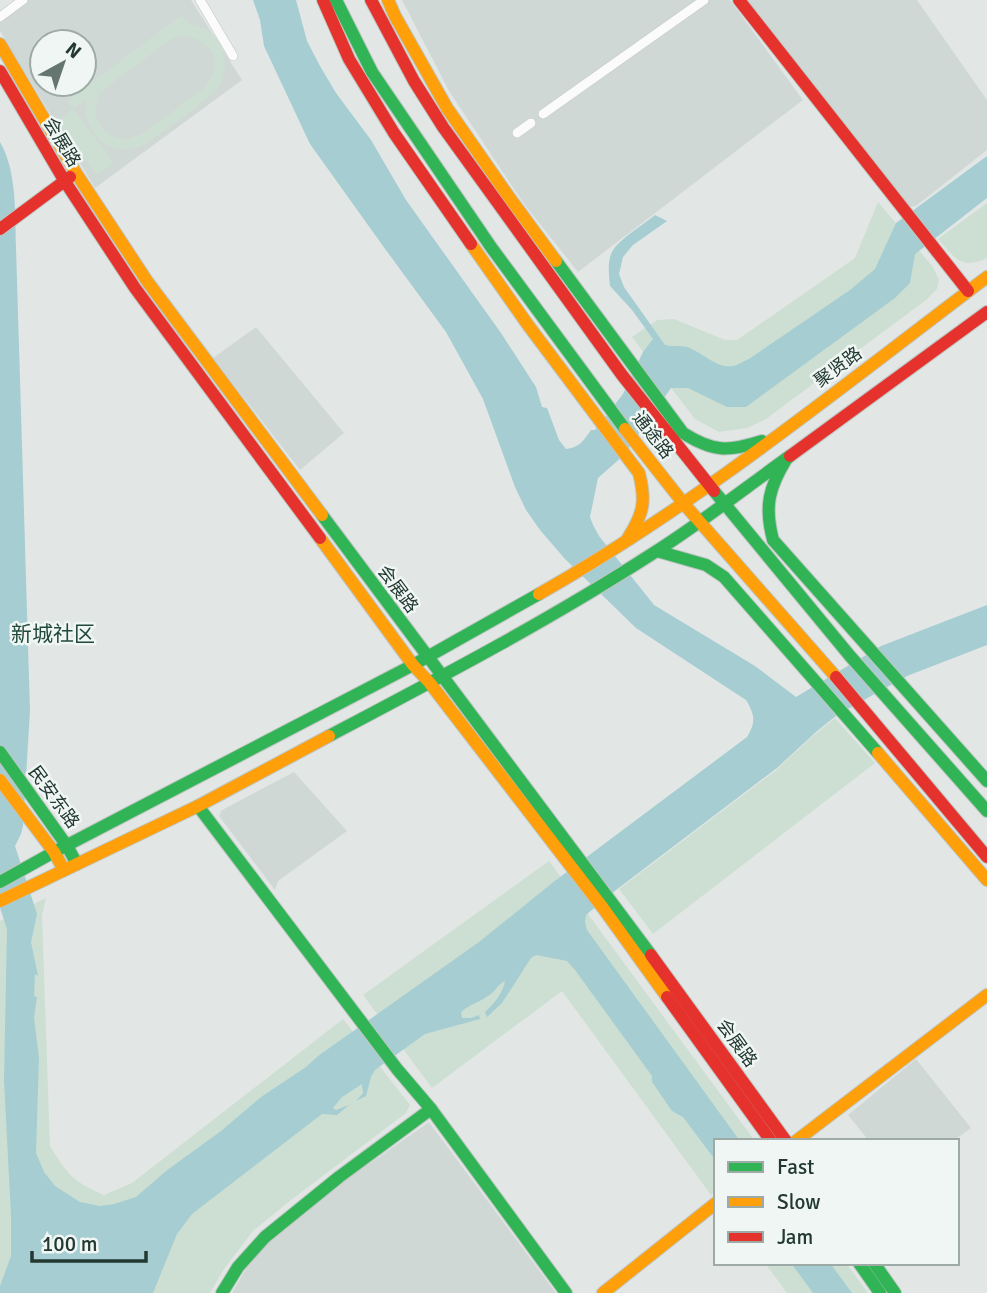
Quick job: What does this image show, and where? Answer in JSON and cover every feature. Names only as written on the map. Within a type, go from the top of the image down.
[{"type":"main road","points":[[323,0],[349,60],[394,133],[528,325],[639,473],[645,494],[643,514],[621,544]]},
{"type":"main road","name":"通途路","points":[[336,0],[372,72],[492,247],[603,400],[699,522],[865,710],[987,857]]},
{"type":"main road","name":"通途路","points":[[371,0],[414,81],[443,127],[659,424],[850,656],[987,811]]},
{"type":"main road","points":[[388,0],[447,108],[509,197],[683,433],[700,445],[719,449],[751,445],[777,435]]},
{"type":"main road","points":[[739,0],[968,291]]},
{"type":"main road","name":"会展路","points":[[0,44],[76,173],[147,281],[442,676],[574,861]]},
{"type":"main road","name":"会展路","points":[[0,71],[65,180],[135,288],[413,665],[574,861],[784,1139]]},
{"type":"main road","points":[[0,229],[76,173]]},
{"type":"main road","name":"聚贤路","points":[[0,882],[413,665],[585,568],[710,486],[987,277]]},
{"type":"main road","points":[[0,901],[198,806],[442,676],[601,586],[699,522],[987,313]]},
{"type":"main road","points":[[787,458],[770,488],[767,508],[773,540],[987,781]]},
{"type":"main road","points":[[657,551],[706,565],[724,577],[987,880]]},
{"type":"main road","name":"民安东路","points":[[0,752],[77,864]]},
{"type":"main road","name":"民安东路","points":[[0,780],[54,852],[64,870]]},
{"type":"main road","points":[[198,806],[397,1069],[431,1109],[566,1293]]},
{"type":"main road","name":"会展路","points":[[609,906],[770,1139]]},
{"type":"main road","points":[[799,1139],[987,995]]},
{"type":"main road","points":[[222,1293],[238,1267],[265,1237],[339,1177],[431,1109]]},
{"type":"main road","points":[[603,1293],[714,1205]]},
{"type":"main road","points":[[860,1265],[880,1293]]},
{"type":"main road","points":[[875,1265],[895,1293]]},
{"type":"street","points":[[0,18],[23,0]]},
{"type":"street","points":[[200,0],[233,56]]},
{"type":"street","points":[[543,114],[704,0]]},
{"type":"street","points":[[517,133],[531,122]]},
{"type":"shaded area","points":[[27,0],[191,0],[242,80],[95,188],[41,98],[98,98],[98,28],[28,28],[28,77],[0,31],[0,20]]},
{"type":"shaded area","points":[[402,0],[730,0],[803,100],[578,272],[524,204],[449,91]]},
{"type":"shaded area","points":[[746,0],[917,0],[987,100],[987,150],[916,206],[908,207]]},
{"type":"shaded area","points":[[256,327],[344,433],[300,470],[213,358]]},
{"type":"shaded area","points":[[294,772],[347,831],[278,881],[275,890],[219,816],[222,810]]},
{"type":"shaded area","points":[[916,1059],[971,1128],[956,1139],[865,1139],[848,1115]]},
{"type":"shaded area","points":[[429,1122],[556,1293],[232,1293],[247,1267],[302,1211]]},
{"type":"green space","points":[[182,15],[189,24],[203,28],[213,35],[222,48],[224,72],[218,87],[176,123],[138,147],[115,148],[98,138],[88,121],[87,99],[73,108],[67,101],[71,98],[98,98],[98,78]],"holes":[[[185,35],[200,40],[212,51],[215,70],[203,89],[144,133],[121,139],[105,132],[96,118],[95,110],[99,95],[104,89],[171,39]]]},
{"type":"green space","points":[[73,109],[114,163],[97,175],[57,121]]},
{"type":"green space","points":[[878,202],[933,267],[939,280],[937,289],[766,419],[747,428],[719,432],[695,419],[632,337],[657,320],[674,319],[725,340],[737,340],[855,258]]},
{"type":"green space","points":[[987,203],[987,258],[971,263],[959,260],[938,239]]},
{"type":"green space","points":[[835,718],[875,763],[653,934],[619,889],[775,771]]},
{"type":"green space","points":[[549,861],[754,1139],[714,1139],[714,1193],[711,1195],[562,991],[432,1088],[363,995]]},
{"type":"green space","points":[[46,898],[42,915],[50,1146],[67,1171],[85,1186],[104,1195],[132,1183],[343,1019],[410,1105],[406,1113],[253,1231],[224,1269],[210,1293],[0,1293],[0,921]]},
{"type":"green space","points":[[766,1265],[847,1265],[868,1293],[787,1293]]},
{"type":"water","points":[[253,0],[296,0],[307,41],[336,93],[371,140],[406,200],[536,387],[542,407],[547,408],[559,440],[566,449],[578,445],[591,430],[595,430],[623,394],[643,352],[653,339],[610,286],[609,269],[610,256],[615,247],[655,215],[667,221],[633,245],[623,257],[619,274],[624,287],[665,345],[687,347],[715,363],[733,366],[749,359],[850,290],[875,269],[896,223],[987,156],[987,198],[915,254],[910,283],[895,298],[746,407],[727,407],[688,388],[671,388],[624,455],[598,478],[590,517],[599,536],[654,605],[755,666],[796,697],[881,646],[987,605],[987,645],[907,676],[837,715],[777,768],[586,915],[587,930],[739,1139],[714,1139],[714,1158],[683,1117],[672,1111],[652,1082],[652,1076],[575,970],[567,961],[536,955],[531,958],[502,1003],[487,1017],[485,1012],[498,998],[505,981],[488,996],[461,1012],[462,1018],[479,1015],[480,1019],[425,1034],[375,1070],[366,1096],[356,1101],[363,1093],[362,1084],[342,1097],[333,1108],[336,1110],[349,1105],[337,1115],[322,1114],[192,1214],[177,1234],[153,1293],[0,1293],[11,1256],[11,1216],[4,1080],[7,929],[0,908],[0,142],[10,166],[15,207],[30,711],[23,826],[15,846],[37,914],[31,942],[38,976],[35,974],[34,996],[37,997],[34,1018],[39,1058],[36,1153],[44,1172],[55,1186],[80,1202],[100,1206],[136,1197],[261,1097],[479,942],[556,880],[747,737],[753,723],[753,714],[746,700],[636,628],[565,559],[540,530],[515,487],[483,399],[446,332],[310,144],[264,46],[260,20]]},
{"type":"water","points":[[792,1265],[831,1265],[852,1293],[813,1293]]},
{"type":"traffic: fast","points":[[336,0],[372,72],[491,247],[625,429]]},
{"type":"traffic: fast","points":[[556,261],[683,433],[703,444],[721,448],[740,447],[762,441]]},
{"type":"traffic: fast","points":[[329,736],[494,648],[615,577],[689,529],[790,456]]},
{"type":"traffic: fast","points":[[787,458],[770,497],[769,517],[773,540],[987,781]]},
{"type":"traffic: fast","points":[[714,491],[850,656],[987,811]]},
{"type":"traffic: fast","points":[[322,515],[651,955]]},
{"type":"traffic: fast","points":[[657,551],[706,565],[724,577],[878,753]]},
{"type":"traffic: fast","points":[[0,882],[413,665],[539,594]]},
{"type":"traffic: fast","points":[[0,752],[77,864]]},
{"type":"traffic: fast","points":[[198,806],[397,1069],[431,1109],[566,1293]]},
{"type":"traffic: fast","points":[[222,1293],[238,1267],[265,1237],[339,1177],[431,1109]]},
{"type":"traffic: fast","points":[[860,1265],[880,1293]]},
{"type":"traffic: fast","points":[[875,1265],[895,1293]]},
{"type":"traffic: slow","points":[[388,0],[447,108],[556,261]]},
{"type":"traffic: slow","points":[[0,44],[76,173],[147,281],[322,515]]},
{"type":"traffic: slow","points":[[471,244],[639,473],[642,507],[628,538]]},
{"type":"traffic: slow","points":[[539,594],[656,522],[712,483],[987,277]]},
{"type":"traffic: slow","points":[[625,429],[684,504],[836,677]]},
{"type":"traffic: slow","points":[[320,538],[413,665],[429,682],[603,908],[667,997]]},
{"type":"traffic: slow","points":[[0,901],[198,806],[329,736]]},
{"type":"traffic: slow","points":[[878,753],[987,880]]},
{"type":"traffic: slow","points":[[0,780],[54,852],[64,870]]},
{"type":"traffic: slow","points":[[799,1139],[987,995]]},
{"type":"traffic: slow","points":[[603,1293],[714,1205]]},
{"type":"traffic: jam","points":[[323,0],[349,59],[394,133],[471,244]]},
{"type":"traffic: jam","points":[[371,0],[414,81],[443,127],[622,375],[714,491]]},
{"type":"traffic: jam","points":[[739,0],[968,291]]},
{"type":"traffic: jam","points":[[0,71],[64,180],[135,288],[320,538]]},
{"type":"traffic: jam","points":[[0,229],[70,177]]},
{"type":"traffic: jam","points":[[790,456],[987,312]]},
{"type":"traffic: jam","points":[[836,677],[987,857]]},
{"type":"traffic: jam","points":[[651,955],[785,1139]]},
{"type":"traffic: jam","points":[[667,997],[770,1139]]},
{"type":"district","name":"新城社区","points":[[53,634]]}]
